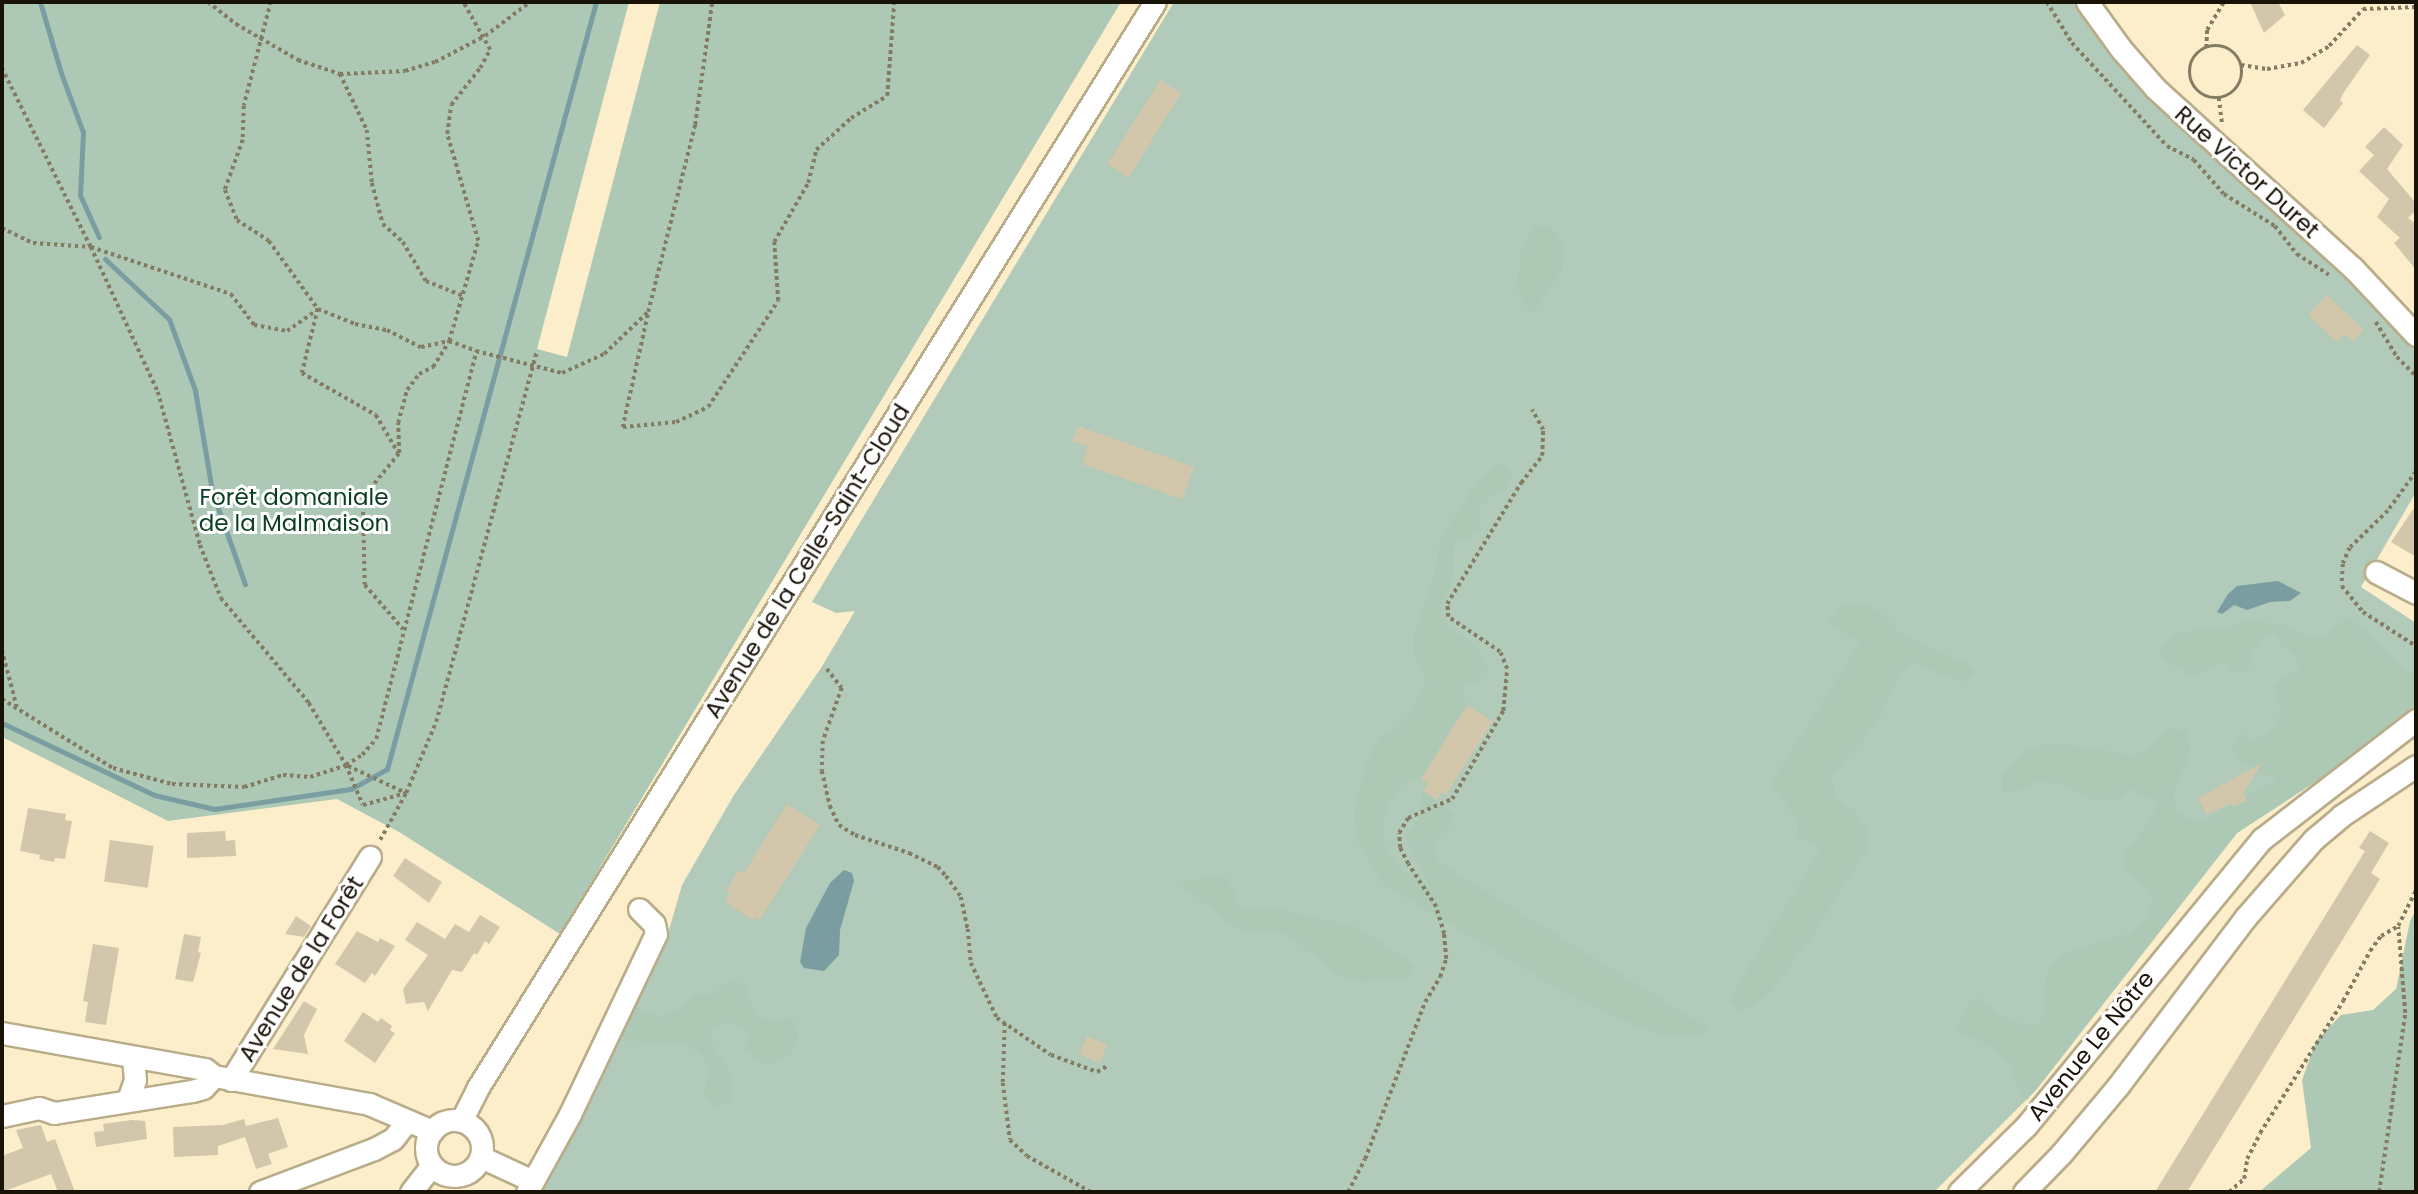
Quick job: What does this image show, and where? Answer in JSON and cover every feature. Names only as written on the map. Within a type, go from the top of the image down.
[{"type":"street","name":"Avenue de la Celle-Saint-Cloud","points":[[461,1121],[477,1089],[1155,2]]},
{"type":"street","name":"Rue Victor Duret","points":[[2087,2],[2154,88],[2353,268],[2416,335]]},
{"type":"street","points":[[2376,572],[2416,593]]},
{"type":"street","name":"Avenue Le Nôtre","points":[[1959,1192],[2026,1126],[2262,839],[2416,720]]},
{"type":"street","name":"Avenue Le Nôtre","points":[[2024,1192],[2061,1154],[2118,1086],[2245,918],[2314,839],[2341,816],[2416,766]]},
{"type":"street","name":"Avenue de la Forêt","points":[[222,1078],[370,857]]},
{"type":"street","points":[[2217,893],[2245,918]]},
{"type":"street","points":[[481,1157],[530,1187],[570,1114],[656,934],[654,924],[639,909]]},
{"type":"street","points":[[2,1034],[205,1069],[222,1078],[369,1104],[432,1131]]},
{"type":"street","points":[[123,1101],[135,1080],[133,1057]]},
{"type":"street","points":[[2,1116],[39,1108],[54,1113],[203,1088],[222,1078]]},
{"type":"street","points":[[260,1192],[374,1149],[393,1139],[407,1121]]},
{"type":"street","points":[[461,1121],[479,1135],[483,1146],[475,1168],[465,1175],[453,1177],[441,1173],[432,1165],[427,1142],[432,1131],[440,1124],[461,1121]]},
{"type":"street","points":[[411,1192],[432,1165]]},
{"type":"path","points":[[208,2],[236,24],[298,60],[340,74],[405,71],[435,62],[485,36],[530,2]]},
{"type":"path","points":[[271,2],[244,106],[243,140],[225,190],[237,220],[269,241],[318,309],[355,324],[387,330],[421,347],[449,341],[476,351],[562,373],[604,354],[648,313]]},
{"type":"path","points":[[403,629],[365,585],[363,498],[399,454],[398,423],[407,390],[419,374],[433,367],[449,341],[478,241],[447,134],[451,105],[480,68],[490,50],[485,36],[463,2]]},
{"type":"path","points":[[712,2],[695,125],[648,313],[623,427],[676,422],[708,407],[778,301],[774,242],[808,183],[816,150],[851,118],[887,96],[894,2]]},
{"type":"path","points":[[2047,2],[2072,43],[2167,146],[2194,160],[2224,194],[2275,226],[2297,254],[2337,282]]},
{"type":"path","points":[[2206,48],[2227,48],[2241,65],[2242,75],[2234,90],[2219,97],[2202,93],[2192,81],[2191,65],[2206,48],[2207,30],[2224,2]]},
{"type":"path","points":[[2241,65],[2267,69],[2301,63],[2329,46],[2363,9],[2416,7]]},
{"type":"path","points":[[2,68],[92,247],[158,392],[200,545],[221,598],[309,703],[346,765],[363,805],[406,793]]},
{"type":"path","points":[[340,74],[367,130],[372,183],[383,224],[403,242],[426,281],[463,296]]},
{"type":"path","points":[[2,228],[33,243],[92,247],[231,293],[254,325],[287,331],[318,309]]},
{"type":"path","points":[[318,309],[302,373],[376,415],[399,454]]},
{"type":"path","points":[[2371,313],[2397,357],[2416,376]]},
{"type":"path","points":[[370,857],[406,793],[436,722],[537,350]]},
{"type":"path","points":[[2,699],[113,768],[172,784],[244,787],[283,775],[310,777],[346,765],[362,755],[376,739],[476,351]]},
{"type":"path","points":[[1348,1192],[1365,1159],[1425,1002],[1440,977],[1446,959],[1444,934],[1436,907],[1404,856],[1399,832],[1408,818],[1452,799],[1503,711],[1507,669],[1500,652],[1448,617],[1447,604],[1514,495],[1542,456],[1543,430],[1532,410]]},
{"type":"path","points":[[2,650],[17,707]]},
{"type":"path","points":[[827,668],[842,688],[823,741],[822,771],[830,806],[839,825],[855,835],[909,853],[938,867],[946,876],[961,897],[968,929],[971,963],[997,1018],[1051,1055],[1097,1072],[1107,1066]]},
{"type":"path","points":[[346,765],[406,793]]},
{"type":"path","points":[[2379,1192],[2405,1013],[2398,926],[2416,890]]},
{"type":"path","points":[[2229,1192],[2244,1179],[2247,1159],[2260,1133],[2343,1001],[2370,951],[2381,936],[2398,926]]},
{"type":"path","points":[[1005,1023],[1003,1083],[1010,1140],[1027,1156],[1091,1192]]},
{"type":"green space","name":"Forêt domaniale de la Malmaison","points":[[2,2],[629,2],[537,349],[567,357],[660,2],[1121,2],[560,934],[399,832],[337,799],[168,821],[2,737]]},
{"type":"green space","points":[[1174,2],[2077,2],[2093,31],[2126,73],[2159,105],[2333,253],[2416,343],[2416,492],[2361,587],[2416,623],[2416,716],[2237,833],[2037,1089],[1934,1192],[540,1192],[620,1041],[665,944],[682,885],[734,795],[821,668],[855,611],[836,613],[812,602]]},
{"type":"green space","points":[[1549,225],[1564,243],[1562,270],[1533,314],[1522,301],[1516,283],[1521,266],[1521,249],[1535,226]]},
{"type":"green space","points":[[1496,464],[1507,466],[1514,474],[1505,490],[1493,494],[1479,508],[1480,531],[1454,545],[1453,580],[1442,605],[1440,618],[1478,648],[1488,668],[1476,682],[1467,685],[1463,695],[1467,705],[1421,779],[1412,779],[1401,787],[1390,802],[1383,825],[1385,845],[1398,866],[1431,889],[1405,835],[1418,820],[1423,791],[1453,813],[1453,824],[1434,843],[1434,852],[1440,863],[1710,1029],[1696,1036],[1653,1033],[1573,998],[1382,883],[1356,838],[1354,808],[1366,764],[1378,739],[1397,727],[1410,713],[1426,681],[1414,656],[1414,634],[1434,575],[1441,538],[1480,478]]},
{"type":"green space","points":[[1846,602],[1864,604],[1882,613],[1901,634],[1970,665],[1976,672],[1962,683],[1913,662],[1900,673],[1877,724],[1831,776],[1835,796],[1854,810],[1865,826],[1869,846],[1813,935],[1772,991],[1754,1007],[1739,1011],[1729,999],[1820,850],[1797,835],[1798,822],[1771,783],[1860,643],[1829,624],[1835,610]]},
{"type":"green space","points":[[2348,616],[2416,678],[2416,716],[2237,833],[2027,1100],[2019,1090],[2009,1063],[1984,1043],[1958,1032],[1962,1011],[1977,997],[2000,1014],[2026,1026],[2037,1024],[2045,1014],[2045,986],[2049,968],[2063,953],[2131,933],[2146,919],[2153,902],[2147,890],[2124,868],[2122,854],[2149,823],[2157,803],[2130,789],[2117,800],[2092,799],[2059,784],[2037,781],[2021,790],[2002,792],[2001,774],[2027,750],[2042,745],[2060,743],[2131,755],[2143,751],[2170,728],[2186,731],[2191,750],[2174,793],[2176,811],[2190,819],[2208,819],[2249,793],[2278,781],[2242,763],[2233,751],[2234,739],[2245,734],[2253,741],[2269,732],[2282,712],[2274,685],[2299,668],[2297,658],[2280,644],[2277,636],[2268,632],[2252,653],[2248,671],[2229,673],[2226,664],[2219,664],[2192,676],[2167,662],[2159,654],[2164,645],[2176,634],[2204,628],[2222,630],[2243,621],[2281,624],[2311,638],[2326,635]]},
{"type":"green space","points":[[1215,873],[1228,878],[1240,908],[1284,910],[1360,928],[1416,966],[1408,980],[1379,978],[1362,983],[1338,976],[1290,936],[1270,931],[1247,932],[1227,923],[1200,899],[1182,889],[1184,880],[1201,879]]},
{"type":"green space","points":[[2416,910],[2416,1192],[2259,1192],[2311,1148],[2302,1080],[2316,1041],[2341,1015],[2373,1010],[2396,989],[2410,921]]},
{"type":"green space","points":[[731,980],[744,984],[756,1013],[773,1023],[791,1017],[798,1028],[798,1038],[792,1052],[779,1062],[767,1065],[744,1051],[748,1033],[743,1027],[725,1023],[713,1030],[711,1042],[731,1073],[732,1102],[717,1107],[704,1095],[709,1064],[698,1052],[681,1042],[620,1041],[635,1007],[662,1017],[682,1007],[696,994],[713,994]]},
{"type":"water","points":[[2278,581],[2301,593],[2290,601],[2270,602],[2247,610],[2234,605],[2222,614],[2217,612],[2228,594],[2237,586]]},
{"type":"water","points":[[844,870],[852,873],[854,881],[840,930],[839,955],[824,971],[804,968],[800,962],[806,928],[830,883]]},
{"type":"building","points":[[2250,2],[2278,2],[2285,15],[2264,33]]},
{"type":"building","points":[[2357,45],[2370,55],[2344,92],[2340,100],[2343,103],[2324,128],[2303,110]]},
{"type":"building","points":[[1160,80],[1181,93],[1129,177],[1108,164]]},
{"type":"building","points":[[2384,127],[2403,145],[2387,169],[2416,203],[2416,210],[2408,218],[2416,224],[2416,270],[2394,243],[2400,238],[2377,217],[2389,199],[2359,171],[2374,155],[2365,147]]},
{"type":"building","points":[[2327,295],[2364,330],[2353,342],[2345,334],[2337,342],[2308,315]]},
{"type":"building","points":[[1078,426],[1194,467],[1182,499],[1082,464],[1088,446],[1072,441]]},
{"type":"building","points":[[2416,505],[2416,557],[2391,542]]},
{"type":"building","points":[[1467,705],[1493,721],[1446,795],[1442,792],[1437,800],[1423,791],[1428,783],[1421,779]]},
{"type":"building","points":[[2262,763],[2243,794],[2247,800],[2233,807],[2231,803],[2207,815],[2198,798]]},
{"type":"building","points":[[787,804],[820,825],[760,920],[755,917],[753,920],[725,902],[730,894],[726,891],[739,870],[744,873]]},
{"type":"building","points":[[28,808],[66,814],[65,820],[72,821],[65,859],[55,858],[54,862],[39,859],[40,855],[20,851]]},
{"type":"building","points":[[225,831],[226,841],[235,840],[236,856],[187,858],[187,833]]},
{"type":"building","points":[[2370,831],[2389,843],[2371,873],[2380,879],[2187,1192],[2155,1192],[2365,851],[2359,848]]},
{"type":"building","points":[[110,840],[154,846],[148,888],[104,882]]},
{"type":"building","points":[[405,858],[442,882],[429,903],[393,876]]},
{"type":"building","points":[[480,915],[500,927],[489,944],[485,941],[462,972],[452,970],[428,1011],[424,1002],[406,1004],[403,989],[428,955],[405,940],[417,922],[445,939],[455,924],[469,932]]},
{"type":"building","points":[[296,916],[311,926],[304,937],[285,934]]},
{"type":"building","points":[[357,931],[378,942],[380,938],[395,946],[375,976],[372,973],[365,983],[335,964]]},
{"type":"building","points":[[184,934],[201,937],[198,952],[201,953],[193,982],[175,979]]},
{"type":"building","points":[[93,944],[119,948],[106,1025],[85,1022],[88,1002],[83,1001]]},
{"type":"building","points":[[304,1001],[317,1009],[304,1035],[308,1054],[273,1049]]},
{"type":"building","points":[[363,1012],[378,1022],[381,1018],[392,1026],[390,1030],[395,1033],[375,1063],[344,1041]]},
{"type":"building","points":[[1087,1036],[1107,1044],[1100,1063],[1080,1055]]},
{"type":"building","points":[[278,1118],[288,1147],[268,1154],[272,1164],[256,1169],[245,1137],[218,1146],[218,1155],[174,1157],[173,1127],[223,1125],[244,1119],[246,1126]]},
{"type":"building","points":[[145,1121],[147,1139],[96,1147],[94,1132],[104,1131],[103,1124]]},
{"type":"building","points":[[41,1125],[47,1142],[55,1139],[75,1192],[58,1192],[51,1174],[2,1192],[2,1156],[23,1148],[16,1130]]},
{"type":"waterway","points":[[40,2],[61,73],[83,132],[80,195],[99,237]]},
{"type":"waterway","points":[[2,723],[154,795],[214,809],[351,789],[387,769],[596,2]]},
{"type":"waterway","points":[[105,259],[169,319],[195,390],[212,491],[245,584]]}]
